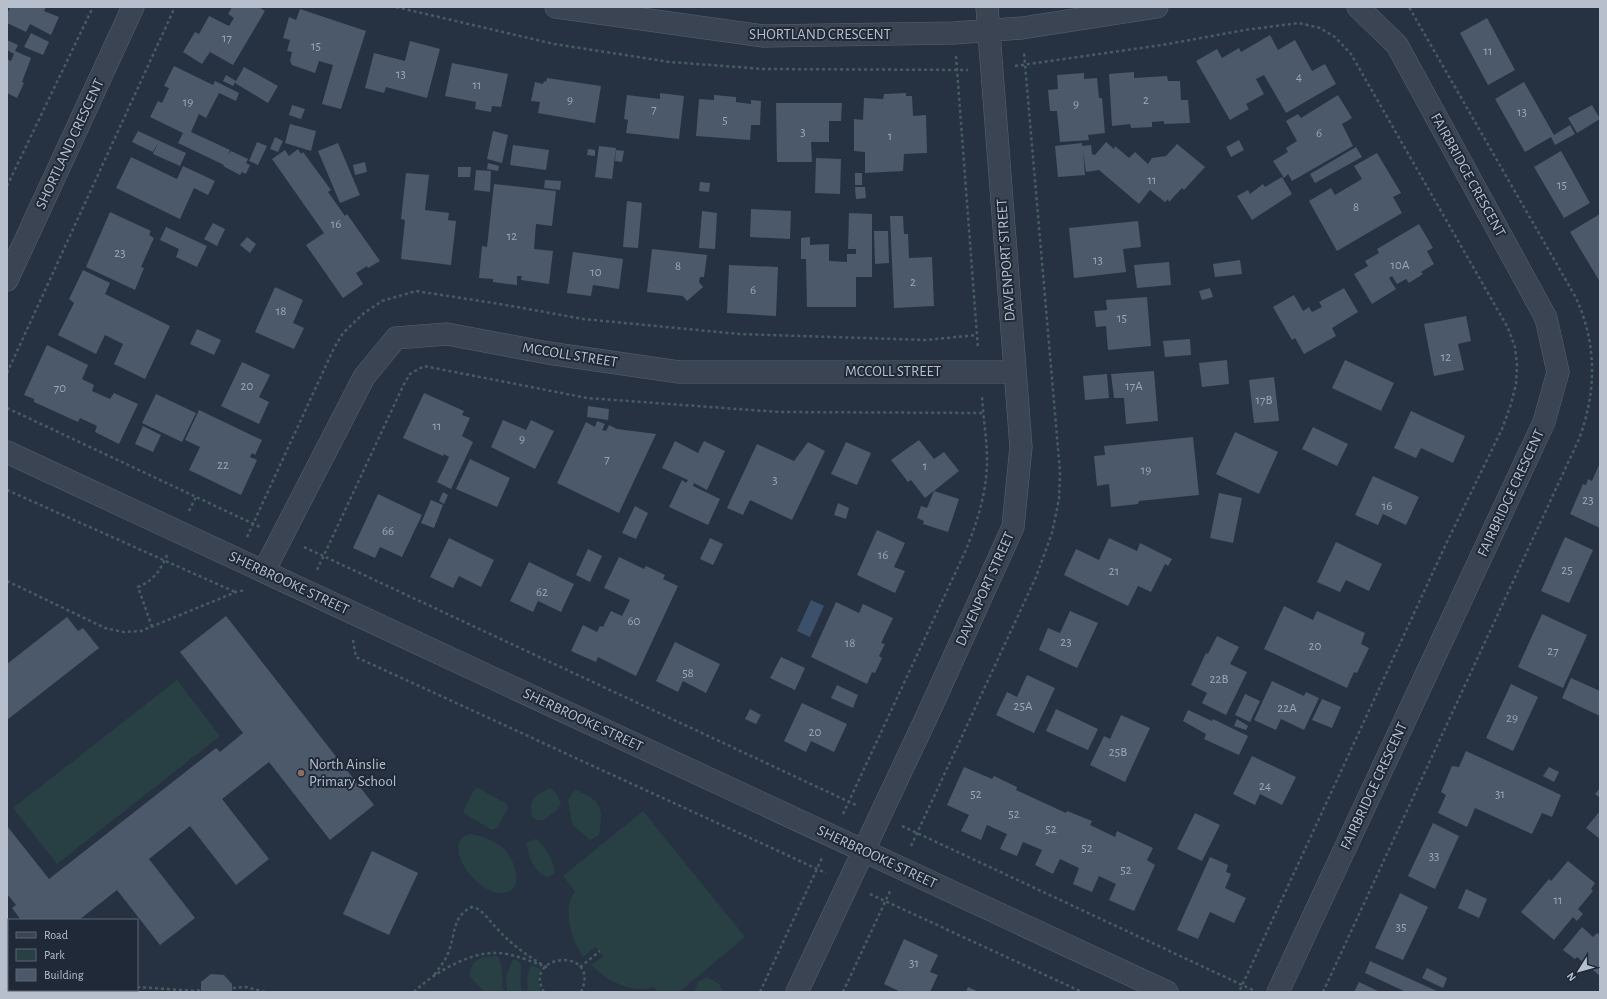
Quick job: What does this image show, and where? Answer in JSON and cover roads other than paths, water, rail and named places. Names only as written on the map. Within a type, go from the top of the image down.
[{"type":"street","name":"SHORTLAND CRESCENT","points":[[7,280],[132,7]]},
{"type":"street","name":"SHORTLAND CRESCENT","points":[[556,7],[764,36],[954,33],[989,30]]},
{"type":"street","name":"DAVENPORT STREET","points":[[797,992],[1014,527],[1020,447],[987,7]]},
{"type":"street","points":[[989,30],[1022,28],[1156,7]]},
{"type":"street","name":"FAIRBRIDGE CRESCENT","points":[[1278,992],[1544,422],[1558,372],[1546,318],[1397,45],[1363,10],[1358,7]]},
{"type":"street","name":"MCCOLL STREET","points":[[264,571],[364,377],[396,338],[447,334],[548,353],[679,372],[1015,372]]},
{"type":"street","name":"SHERBROOKE STREET","points":[[7,452],[864,850],[1161,991]]},
{"type":"water","points":[[811,600],[824,606],[810,637],[797,631]]},
{"type":"place","name":"North Ainslie Primary School","points":[[301,773]]}]
